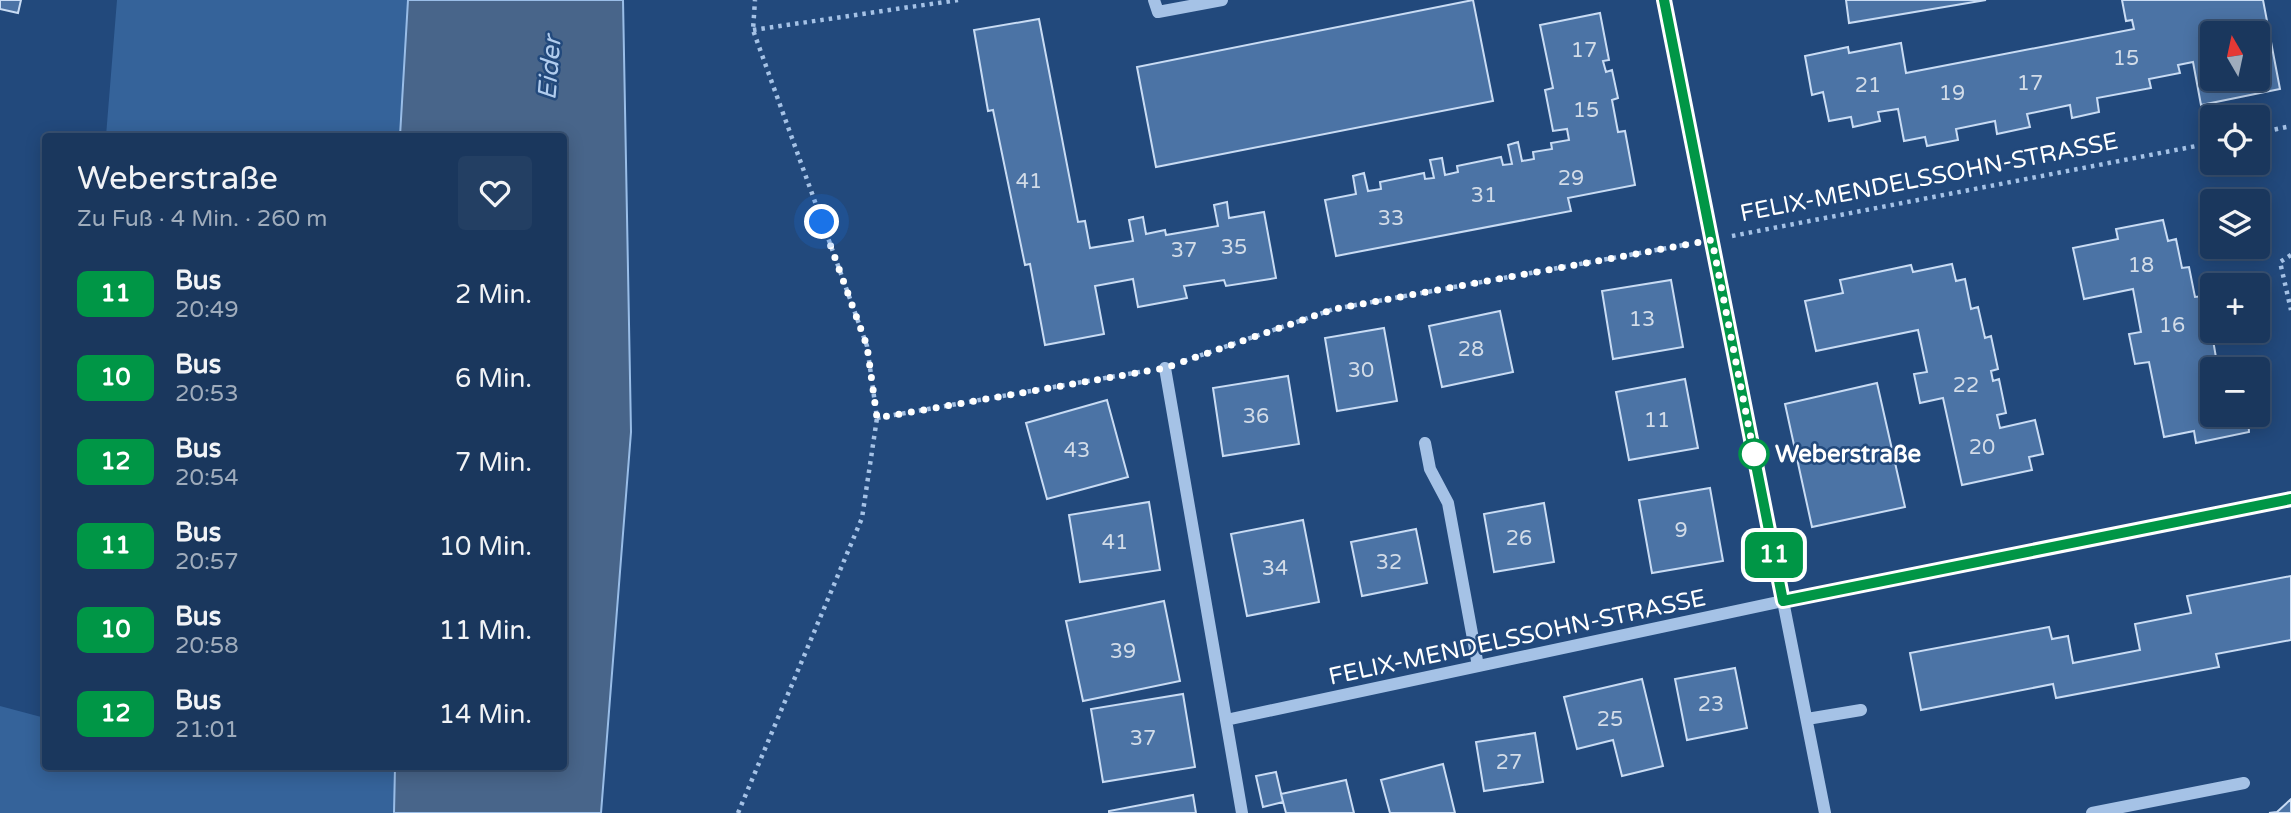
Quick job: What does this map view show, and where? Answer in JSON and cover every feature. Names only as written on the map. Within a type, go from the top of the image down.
[{"type":"street","points":[[1156,6],[1222,0]]},
{"type":"street","points":[[1664,0],[1825,813]]},
{"type":"street","points":[[1165,368],[1242,813]]},
{"type":"street","points":[[1425,443],[1430,469],[1448,503],[1478,666]]},
{"type":"street","name":"FELIX-MENDELSSOHN-STRASSE","points":[[1226,720],[1783,601],[2291,499]]},
{"type":"street","points":[[1807,719],[1861,710]]},
{"type":"street","points":[[2092,813],[2244,783]]},
{"type":"path","points":[[738,813],[862,518],[877,418],[867,346],[753,30],[755,0]]},
{"type":"path","points":[[753,30],[958,0]]},
{"type":"path","points":[[2270,130],[2291,126]]},
{"type":"path","name":"FELIX-MENDELSSOHN-STRASSE","points":[[877,418],[1165,368],[1334,309],[1712,240],[2200,145]]},
{"type":"path","points":[[2291,255],[2280,262],[2291,310]]},
{"type":"shaded area","points":[[117,0],[408,0],[400,133],[106,133]]},
{"type":"shaded area","points":[[0,706],[42,717],[42,770],[395,770],[394,813],[0,813]]},
{"type":"water","name":"Eider","points":[[408,0],[623,0],[631,432],[601,813],[394,813],[395,770],[567,770],[567,133],[400,133]]},
{"type":"building","points":[[0,0],[21,0],[18,13],[0,9]]},
{"type":"building","points":[[1473,0],[1493,101],[1156,167],[1137,67]]},
{"type":"building","points":[[1846,0],[1986,0],[1849,23]]},
{"type":"building","points":[[2122,0],[2263,0],[2267,21],[2200,21],[2200,91],[2270,91],[2270,37],[2280,89],[2201,105],[2193,62],[2178,65],[2180,73],[2149,79],[2151,88],[2097,98],[2099,112],[2072,118],[2070,105],[2027,114],[2030,127],[1997,134],[1995,121],[1956,129],[1958,140],[1927,146],[1925,137],[1904,141],[1898,109],[1878,112],[1880,121],[1853,127],[1851,117],[1829,121],[1823,92],[1812,95],[1805,56],[1848,47],[1849,53],[1901,43],[1906,73],[2134,29],[2132,20],[2126,21]]},
{"type":"building","points":[[1600,13],[1609,60],[1603,61],[1606,72],[1612,70],[1618,98],[1612,100],[1618,132],[1625,131],[1635,185],[1568,198],[1571,211],[1336,256],[1325,200],[1356,194],[1353,176],[1364,173],[1368,191],[1381,189],[1380,182],[1424,173],[1425,179],[1434,178],[1430,160],[1442,158],[1445,175],[1458,172],[1457,166],[1501,157],[1503,165],[1512,164],[1508,145],[1518,142],[1522,161],[1534,159],[1533,152],[1552,149],[1551,143],[1569,140],[1567,129],[1553,131],[1545,90],[1553,88],[1540,25]]},
{"type":"building","points":[[1039,19],[1078,222],[1085,221],[1090,248],[1133,241],[1129,220],[1143,217],[1146,234],[1165,230],[1166,235],[1218,226],[1214,205],[1227,202],[1229,218],[1264,212],[1276,278],[1226,286],[1224,280],[1184,286],[1187,298],[1138,307],[1133,279],[1095,286],[1104,334],[1045,345],[1030,264],[1025,265],[993,110],[988,111],[974,30]]},
{"type":"building","points":[[2163,220],[2168,241],[2176,239],[2182,268],[2189,267],[2195,297],[2200,296],[2200,343],[2214,343],[2216,357],[2200,357],[2200,427],[2249,427],[2249,432],[2196,443],[2194,431],[2164,437],[2149,362],[2135,364],[2129,334],[2141,332],[2133,289],[2084,299],[2073,248],[2118,239],[2116,229]]},
{"type":"building","points":[[1952,264],[1956,281],[1965,279],[1971,309],[1978,307],[1985,338],[1991,336],[1998,369],[1991,371],[1993,381],[1999,379],[2006,413],[1997,415],[2000,428],[2035,420],[2043,454],[2029,457],[2032,470],[1962,485],[1943,398],[1920,403],[1914,374],[1927,372],[1918,330],[1816,351],[1805,301],[1843,293],[1840,280],[1911,265],[1913,272]]},
{"type":"building","points":[[1671,280],[1683,347],[1613,359],[1602,291]]},
{"type":"building","points":[[1500,311],[1513,372],[1442,387],[1429,326]]},
{"type":"building","points":[[1384,328],[1397,401],[1337,411],[1325,338]]},
{"type":"building","points":[[1288,376],[1299,444],[1223,456],[1213,388]]},
{"type":"building","points":[[1685,379],[1698,448],[1629,460],[1616,392]]},
{"type":"building","points":[[1877,383],[1905,507],[1812,527],[1785,404]]},
{"type":"building","points":[[1107,400],[1128,477],[1047,499],[1026,423]]},
{"type":"building","points":[[1710,488],[1723,561],[1652,573],[1639,500]]},
{"type":"building","points":[[1149,502],[1160,570],[1080,582],[1069,515]]},
{"type":"building","points":[[1544,503],[1554,562],[1494,572],[1484,514]]},
{"type":"building","points":[[1303,520],[1319,602],[1247,616],[1231,534]]},
{"type":"building","points":[[1416,529],[1427,583],[1362,596],[1351,542]]},
{"type":"building","points":[[2291,576],[2291,640],[2216,654],[2219,667],[2056,698],[2053,684],[1921,710],[1910,653],[2049,627],[2052,639],[2068,636],[2073,663],[2140,650],[2135,624],[2191,613],[2187,596]]},
{"type":"building","points":[[1164,601],[1180,681],[1083,701],[1066,621]]},
{"type":"building","points":[[1735,668],[1747,728],[1687,740],[1675,679]]},
{"type":"building","points":[[1642,679],[1663,766],[1622,776],[1613,740],[1577,749],[1564,697]]},
{"type":"building","points":[[1183,694],[1195,767],[1103,782],[1091,709]]},
{"type":"building","points":[[1535,733],[1543,782],[1484,791],[1476,742]]},
{"type":"building","points":[[1443,764],[1455,813],[1390,813],[1381,780]]},
{"type":"building","points":[[1276,772],[1283,802],[1263,807],[1256,776]]},
{"type":"building","points":[[1346,780],[1354,813],[1286,813],[1281,794]]},
{"type":"building","points":[[1193,795],[1196,813],[1109,813],[1109,811]]},
{"type":"building","points":[[2291,799],[2291,813],[2269,813],[2277,812]]},
{"type":"bus line","name":"11","points":[[1664,0],[1783,601],[2291,499]]},
{"type":"place","name":"Weberstraße","points":[[1754,454]]},
{"type":"route","points":[[822,222],[867,346],[877,418],[1165,368],[1334,309],[1712,240],[1754,454]]}]
